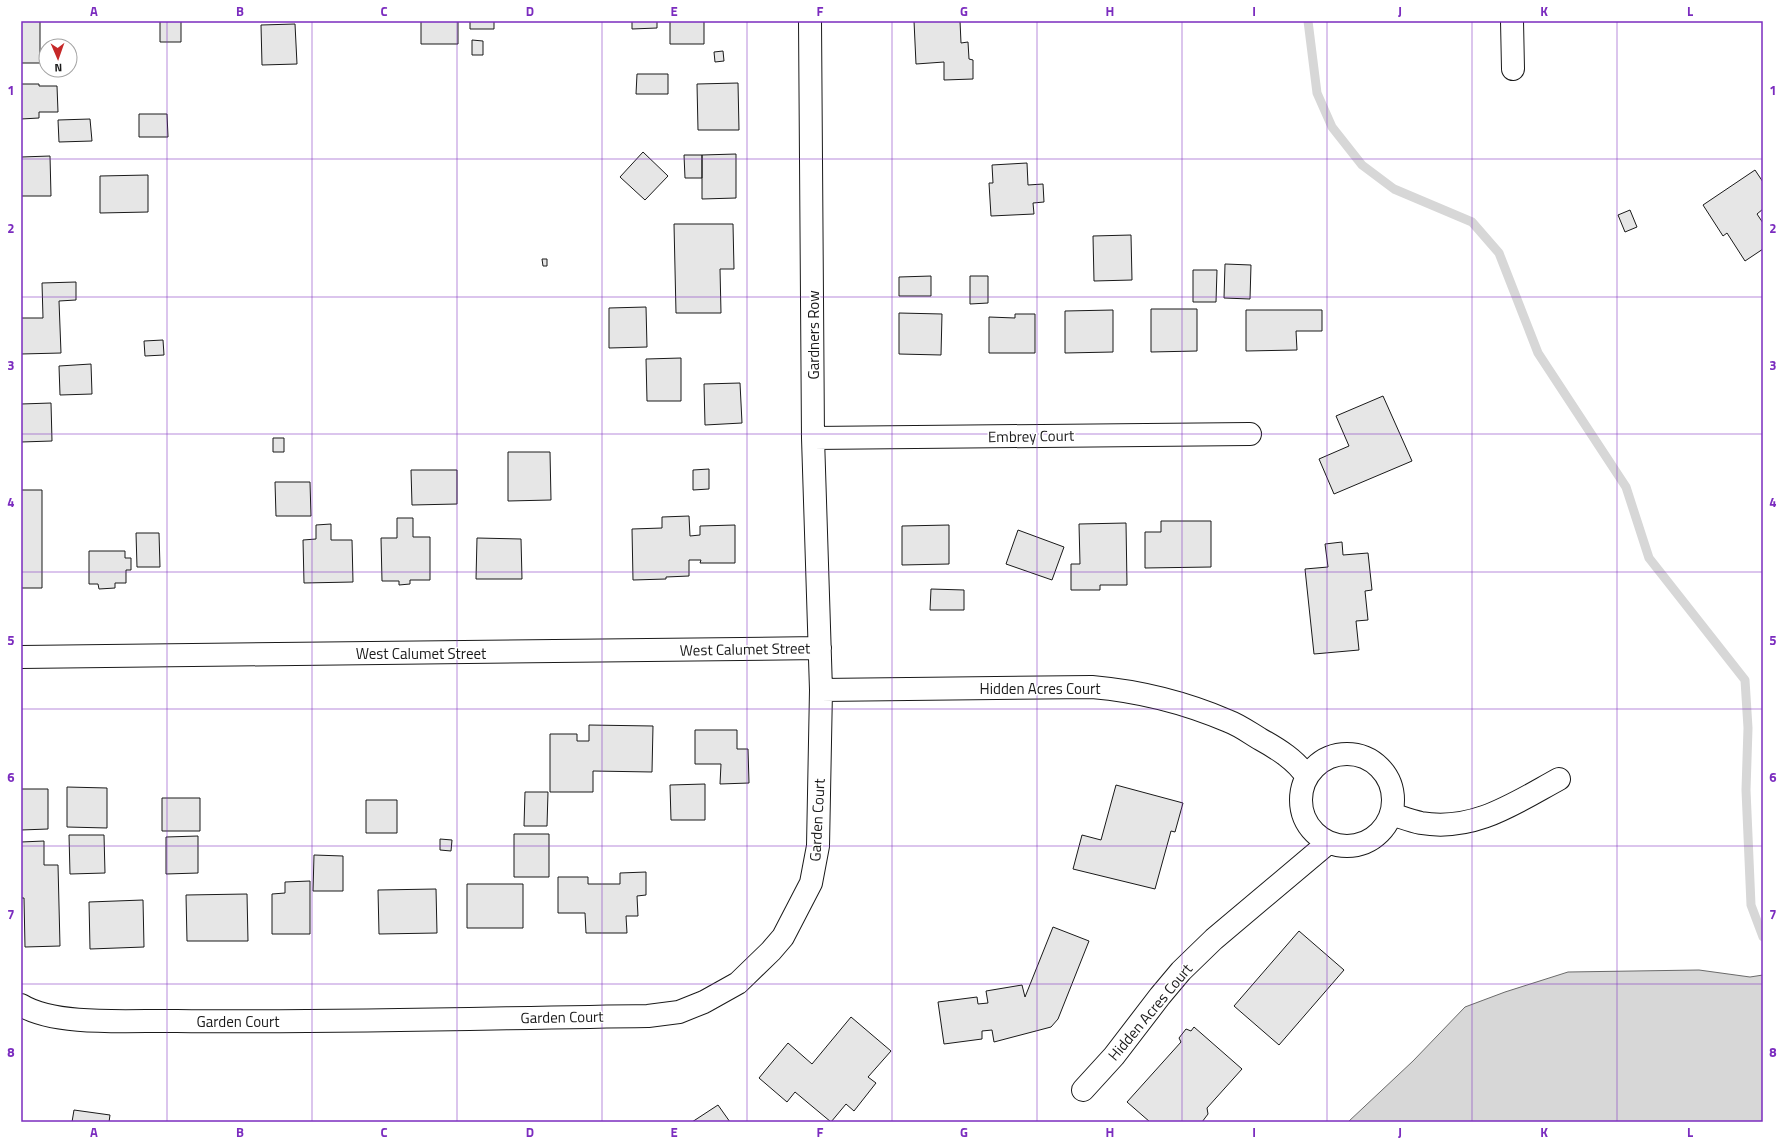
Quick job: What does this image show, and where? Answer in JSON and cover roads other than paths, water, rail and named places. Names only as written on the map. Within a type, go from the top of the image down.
[{"type":"street","name":"Gardners Row","points":[[810,21],[813,438],[820,648]]},
{"type":"street","points":[[1512,21],[1514,69]]},
{"type":"street","name":"Embrey Court","points":[[813,438],[1250,434]]},
{"type":"street","name":"West Calumet Street","points":[[21,657],[820,648]]},
{"type":"street","name":"Garden Court","points":[[21,1005],[44,1014],[71,1019],[224,1021],[648,1016],[679,1012],[704,1002],[738,983],[771,951],[783,937],[812,883],[818,846],[821,690],[820,648]]},
{"type":"street","name":"Hidden Acres Court","points":[[821,690],[1108,688],[1190,708],[1229,721],[1274,747],[1300,766],[1307,777]]},
{"type":"street","points":[[1344,754],[1359,756],[1372,762],[1383,772],[1390,784],[1393,799],[1391,814],[1384,828],[1373,839],[1359,845],[1343,846],[1328,843],[1315,834],[1306,822],[1301,807],[1302,792],[1307,777],[1316,766],[1329,757],[1344,754]]},
{"type":"street","points":[[1391,814],[1420,823],[1440,825],[1465,822],[1490,816],[1559,778]]},
{"type":"street","name":"Hidden Acres Court","points":[[1082,1090],[1114,1056],[1181,971],[1214,939],[1328,843]]},
{"type":"waterway","points":[[1308,21],[1317,93],[1332,127],[1362,165],[1394,189],[1472,222],[1499,253],[1538,353],[1626,487],[1649,558],[1745,680],[1748,728],[1746,790],[1751,905],[1763,937]]}]
